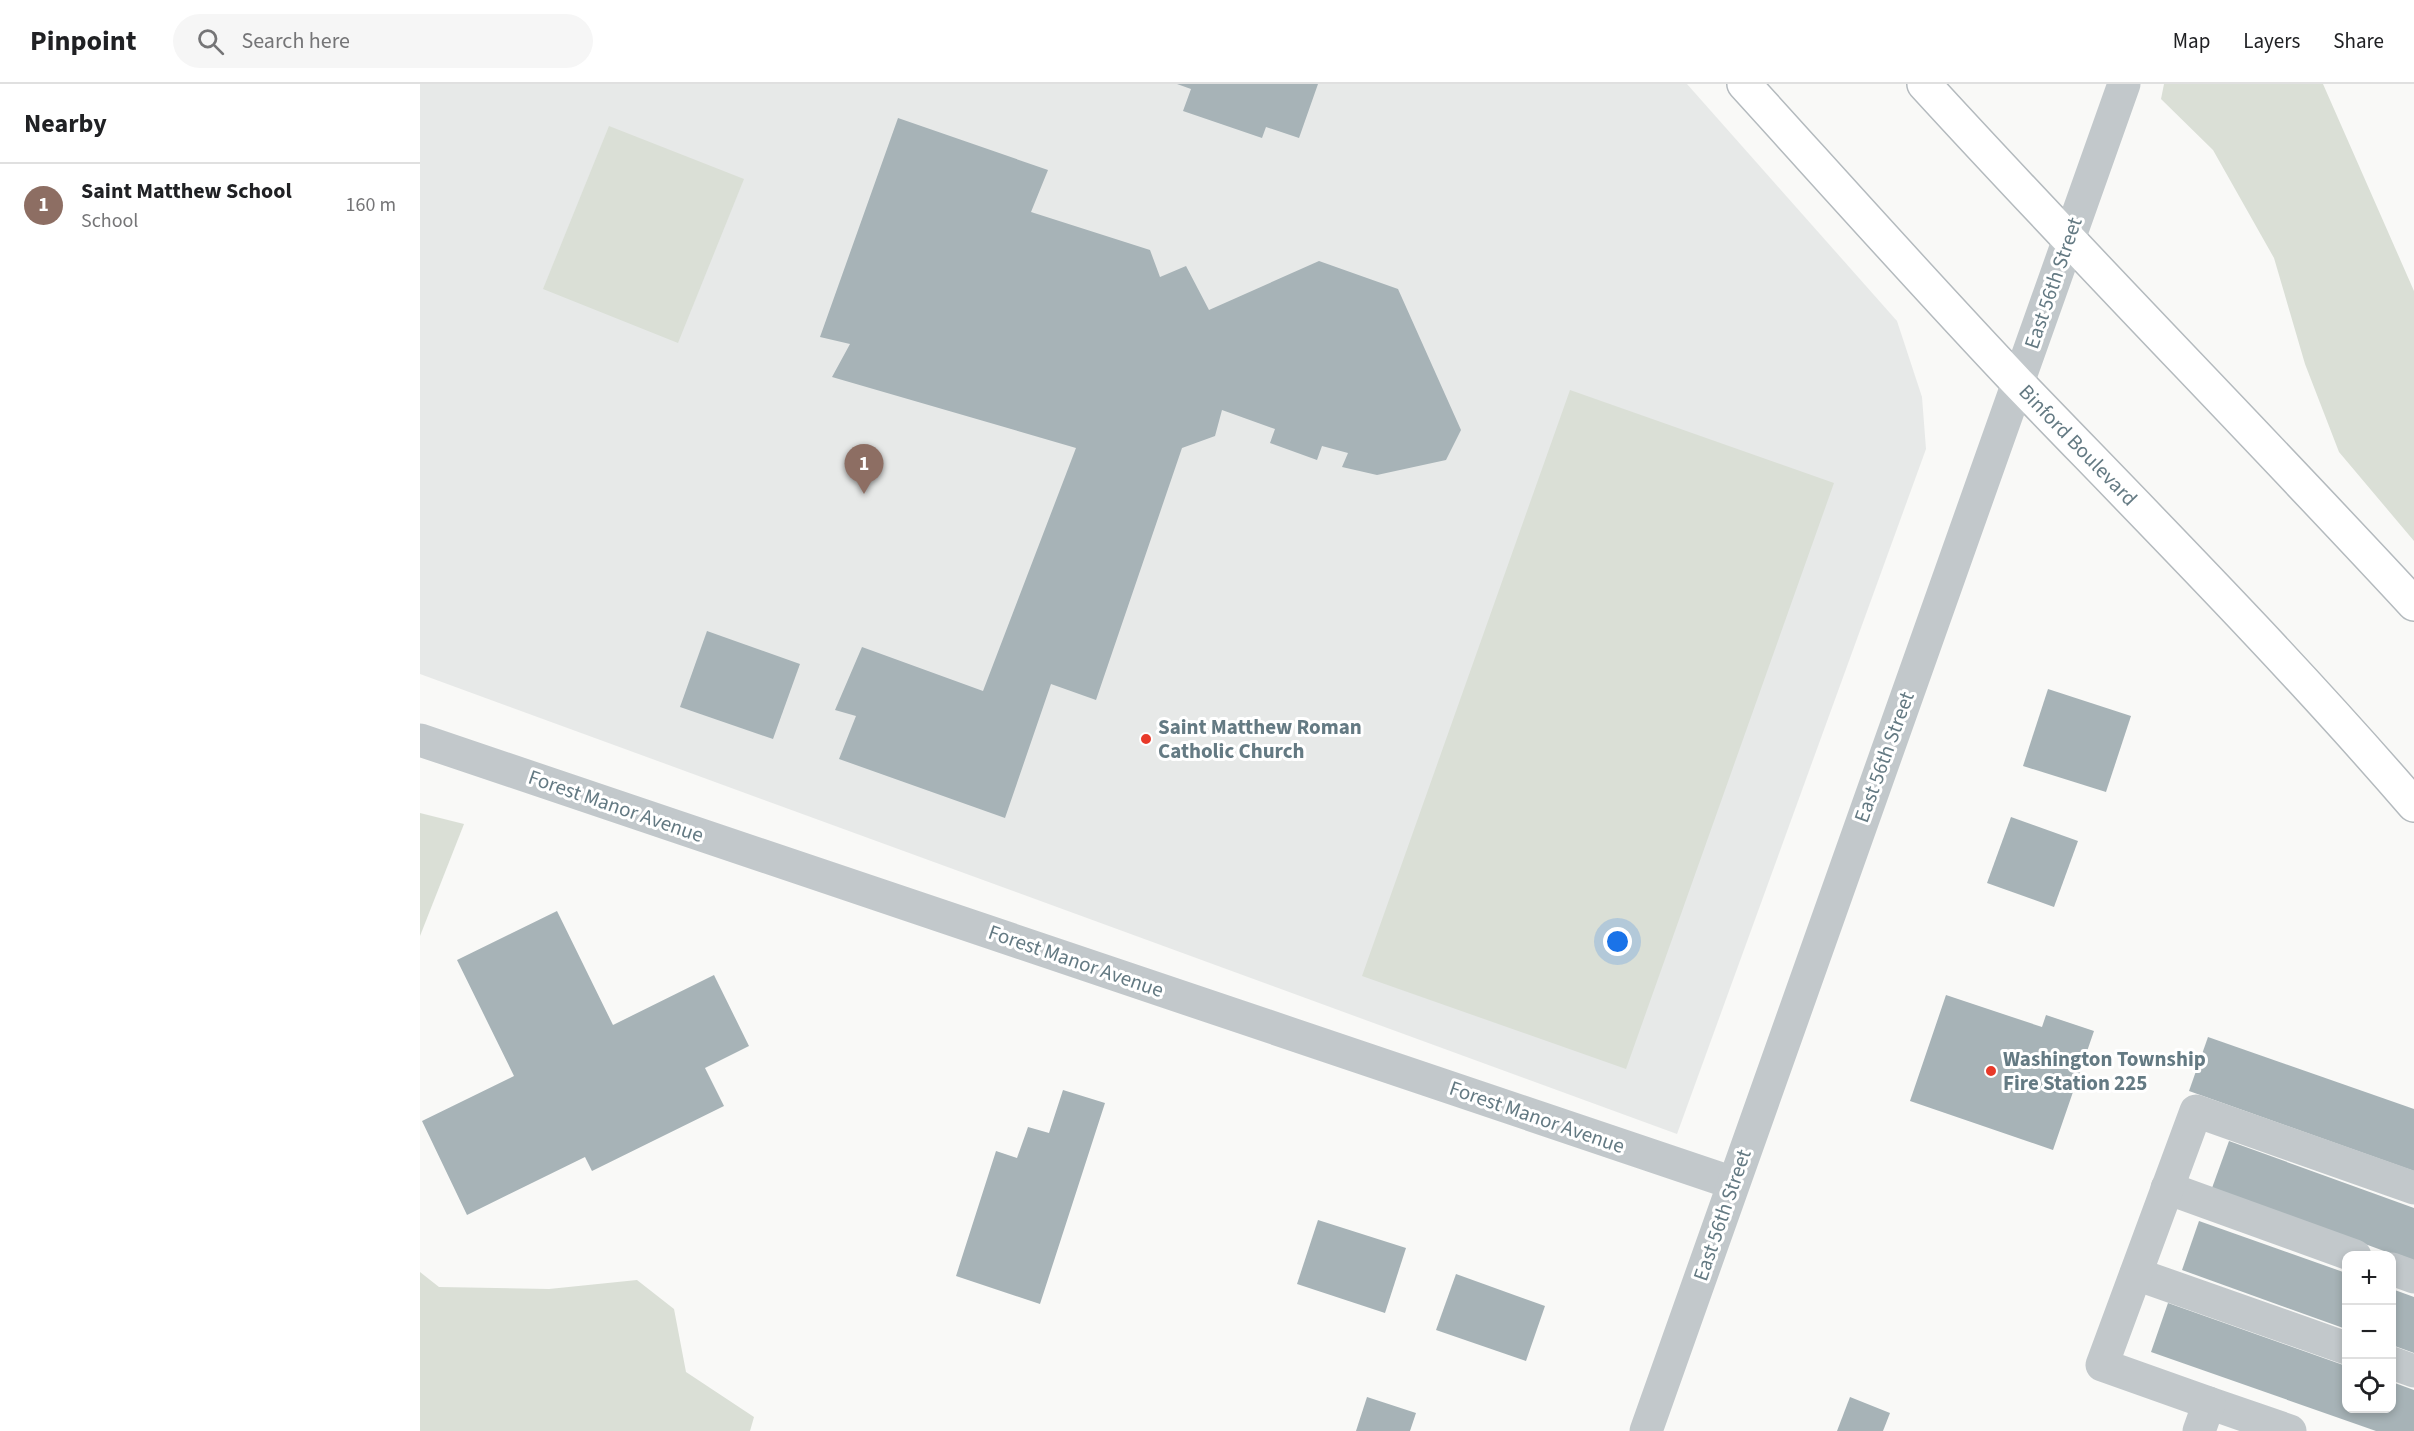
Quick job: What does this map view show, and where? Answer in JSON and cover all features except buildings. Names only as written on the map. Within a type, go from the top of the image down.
[{"type":"main road","name":"Binford Boulevard","points":[[1744,84],[2018,382],[2176,543],[2414,805]]},
{"type":"main road","points":[[1924,84],[2068,241],[2262,440],[2414,604]]},
{"type":"street","name":"East 56th Street","points":[[1646,1431],[2124,84]]},
{"type":"street","name":"Forest Manor Avenue","points":[[420,740],[1733,1183]]},
{"type":"street","points":[[2290,1431],[2204,1417],[2102,1365],[2196,1111],[2414,1188]]},
{"type":"street","points":[[2167,1188],[2342,1251]]},
{"type":"street","points":[[2396,1271],[2414,1277]]},
{"type":"street","points":[[2136,1274],[2342,1347]]},
{"type":"street","points":[[2396,1365],[2414,1371]]},
{"type":"shaded area","points":[[420,84],[1687,84],[1897,321],[1922,397],[1926,449],[1677,1134],[420,674]]},
{"type":"shaded area","points":[[2164,84],[2323,84],[2414,291],[2414,541],[2339,452],[2305,364],[2274,258],[2213,150],[2161,99]]},
{"type":"shaded area","points":[[609,126],[744,179],[678,343],[543,289]]},
{"type":"shaded area","points":[[1570,390],[1834,483],[1626,1069],[1362,976]]},
{"type":"shaded area","points":[[420,813],[464,824],[420,936]]},
{"type":"shaded area","points":[[420,1272],[439,1287],[549,1289],[637,1280],[674,1309],[686,1372],[754,1417],[750,1431],[420,1431]]},
{"type":"place","name":"Saint Matthew School","points":[[864,494]]},
{"type":"place","name":"Saint Matthew Roman Catholic Church","points":[[1146,739]]},
{"type":"place","name":"Washington Township Fire Station 225","points":[[1991,1071]]}]
